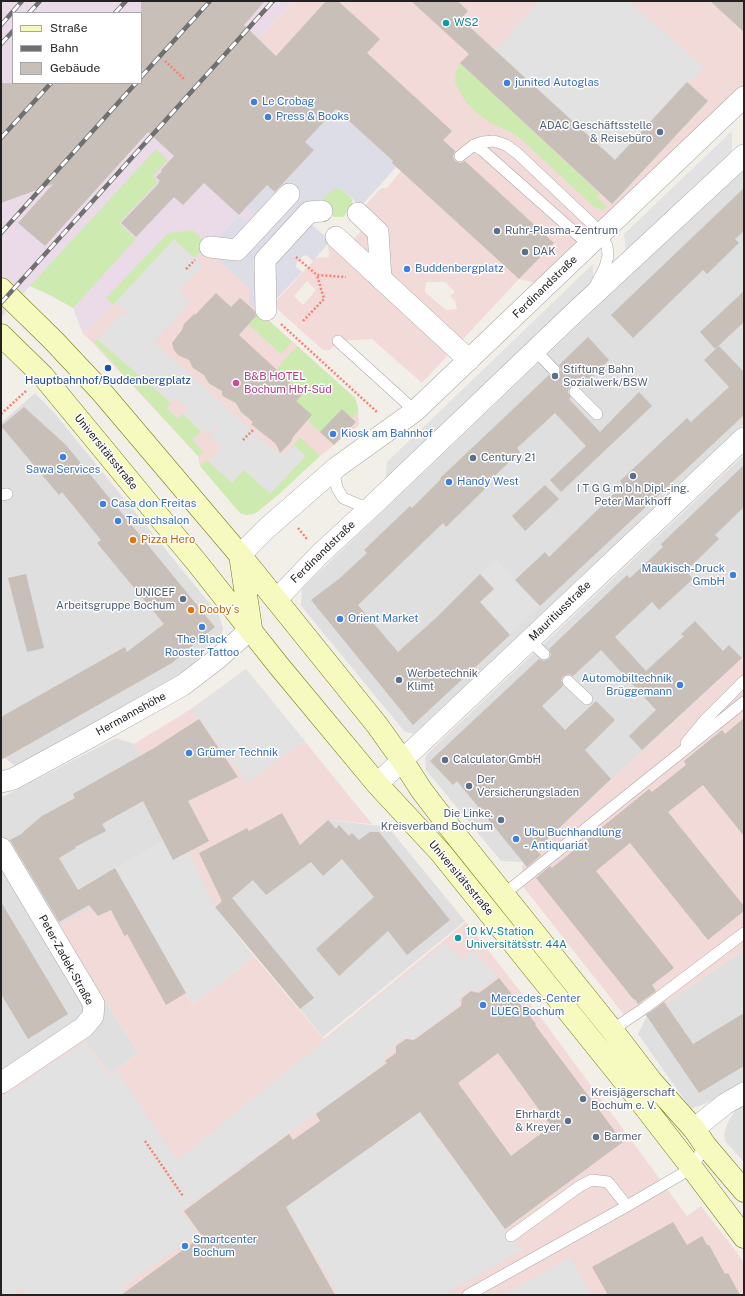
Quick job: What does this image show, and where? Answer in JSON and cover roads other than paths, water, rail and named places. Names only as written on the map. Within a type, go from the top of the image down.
[{"type":"main road","name":"Universitätsstraße","points":[[1,289],[53,340],[100,390],[240,555],[378,725],[422,791],[652,1082],[744,1191]]},
{"type":"main road","name":"Universitätsstraße","points":[[1,335],[43,376],[376,784],[441,852],[686,1160],[744,1237]]},
{"type":"main road","name":"Universitätsstraße","points":[[240,555],[251,629]]},
{"type":"main road","points":[[251,629],[276,600]]},
{"type":"main road","points":[[686,1160],[699,1137]]},
{"type":"street","name":"Ferdinandstraße","points":[[240,555],[267,528],[337,467],[360,449],[394,427],[415,411],[595,239],[743,101]]},
{"type":"street","name":"Ferdinandstraße","points":[[276,600],[319,554],[372,506],[574,312],[744,155]]},
{"type":"street","points":[[237,250],[287,188],[315,214],[265,260],[266,310]]},
{"type":"street","points":[[358,213],[378,232],[381,279]]},
{"type":"street","points":[[336,237],[469,360]]},
{"type":"street","points":[[215,241],[237,250],[265,277]]},
{"type":"street","name":"Mauritiusstraße","points":[[376,784],[402,760],[536,647],[744,438]]},
{"type":"street","name":"Hermannshöhe","points":[[1,782],[20,775],[183,685],[217,660],[251,629]]},
{"type":"street","name":"Peter-Zadek-Straße","points":[[1,848],[94,1004],[93,1016],[84,1027],[1,1083]]},
{"type":"street","points":[[699,1137],[725,1104],[744,1093]]},
{"type":"lane","points":[[460,156],[474,145],[482,142],[494,142],[506,145],[517,153],[595,239]]},
{"type":"lane","points":[[474,145],[595,239],[607,246],[608,256],[605,267],[596,286],[574,312]]},
{"type":"lane","points":[[338,341],[415,411]]},
{"type":"lane","points":[[535,350],[554,370]]},
{"type":"lane","points":[[575,392],[597,414]]},
{"type":"lane","name":"Ferdinandstraße","points":[[337,467],[335,478],[337,488],[343,498],[364,507],[372,506]]},
{"type":"lane","points":[[568,681],[587,700]]},
{"type":"lane","points":[[670,762],[705,720],[744,681]]},
{"type":"lane","points":[[504,894],[744,702]]},
{"type":"lane","points":[[612,1030],[744,933]]},
{"type":"lane","points":[[468,1295],[627,1206],[686,1160]]},
{"type":"lane","points":[[511,1236],[580,1186],[592,1180],[608,1182],[627,1206]]},
{"type":"railway","points":[[12,12],[22,1]]},
{"type":"railway","points":[[30,12],[40,1]]},
{"type":"railway","points":[[116,12],[126,1]]},
{"type":"railway","points":[[142,76],[210,1]]},
{"type":"railway","points":[[1,303],[273,1]]},
{"type":"railway","points":[[1,25],[12,12]]},
{"type":"railway","points":[[1,44],[12,32]]},
{"type":"railway","points":[[1,138],[50,84]]},
{"type":"railway","points":[[1,233],[135,84]]},
{"type":"place","name":"WS2","points":[[446,23]]},
{"type":"place","name":"junited Autoglas","points":[[507,83]]},
{"type":"place","name":"Le Crobag","points":[[254,102]]},
{"type":"place","name":"Press & Books","points":[[268,117]]},
{"type":"place","name":"ADAC Geschäftsstelle & Reisebüro","points":[[660,132]]},
{"type":"place","name":"Ruhr-Plasma-Zentrum","points":[[497,231]]},
{"type":"place","name":"DAK","points":[[525,252]]},
{"type":"place","name":"Buddenbergplatz","points":[[407,269]]},
{"type":"place","name":"Hauptbahnhof/Buddenbergplatz","points":[[108,368]]},
{"type":"place","name":"Stiftung Bahn Sozialwerk/BSW","points":[[555,376]]},
{"type":"place","name":"B&B HOTEL Bochum Hbf-Süd","points":[[236,383]]},
{"type":"place","name":"Kiosk am Bahnhof","points":[[333,434]]},
{"type":"place","name":"Sawa Services","points":[[63,457]]},
{"type":"place","name":"Century 21","points":[[473,458]]},
{"type":"place","name":"I T G G m b h Dipl.-ing. Peter Markhoff","points":[[633,476]]},
{"type":"place","name":"Handy West","points":[[449,482]]},
{"type":"place","name":"Casa don Freitas","points":[[103,504]]},
{"type":"place","name":"Tauschsalon","points":[[118,521]]},
{"type":"place","name":"Pizza Hero","points":[[133,540]]},
{"type":"place","name":"Maukisch-Druck GmbH","points":[[733,575]]},
{"type":"place","name":"UNICEF Arbeitsgruppe Bochum","points":[[183,599]]},
{"type":"place","name":"Dooby´s","points":[[191,610]]},
{"type":"place","name":"Orient Market","points":[[340,619]]},
{"type":"place","name":"The Black Rooster Tattoo","points":[[202,627]]},
{"type":"place","name":"Werbetechnik Klimt","points":[[399,680]]},
{"type":"place","name":"Automobiltechnik Brüggemann","points":[[680,685]]},
{"type":"place","name":"Grümer Technik","points":[[189,753]]},
{"type":"place","name":"Calculator GmbH","points":[[445,760]]},
{"type":"place","name":"Der Versicherungsladen","points":[[469,786]]},
{"type":"place","name":"Die Linke. Kreisverband Bochum","points":[[501,820]]},
{"type":"place","name":"Ubu Buchhandlung - Antiquariat","points":[[516,839]]},
{"type":"place","name":"10 kV-Station Universitätsstr. 44A","points":[[458,938]]},
{"type":"place","name":"Mercedes-Center LUEG Bochum","points":[[483,1005]]},
{"type":"place","name":"Kreisjägerschaft Bochum e. V.","points":[[583,1099]]},
{"type":"place","name":"Ehrhardt & Kreyer","points":[[568,1121]]},
{"type":"place","name":"Barmer","points":[[596,1137]]},
{"type":"place","name":"Smartcenter Bochum","points":[[185,1246]]}]
